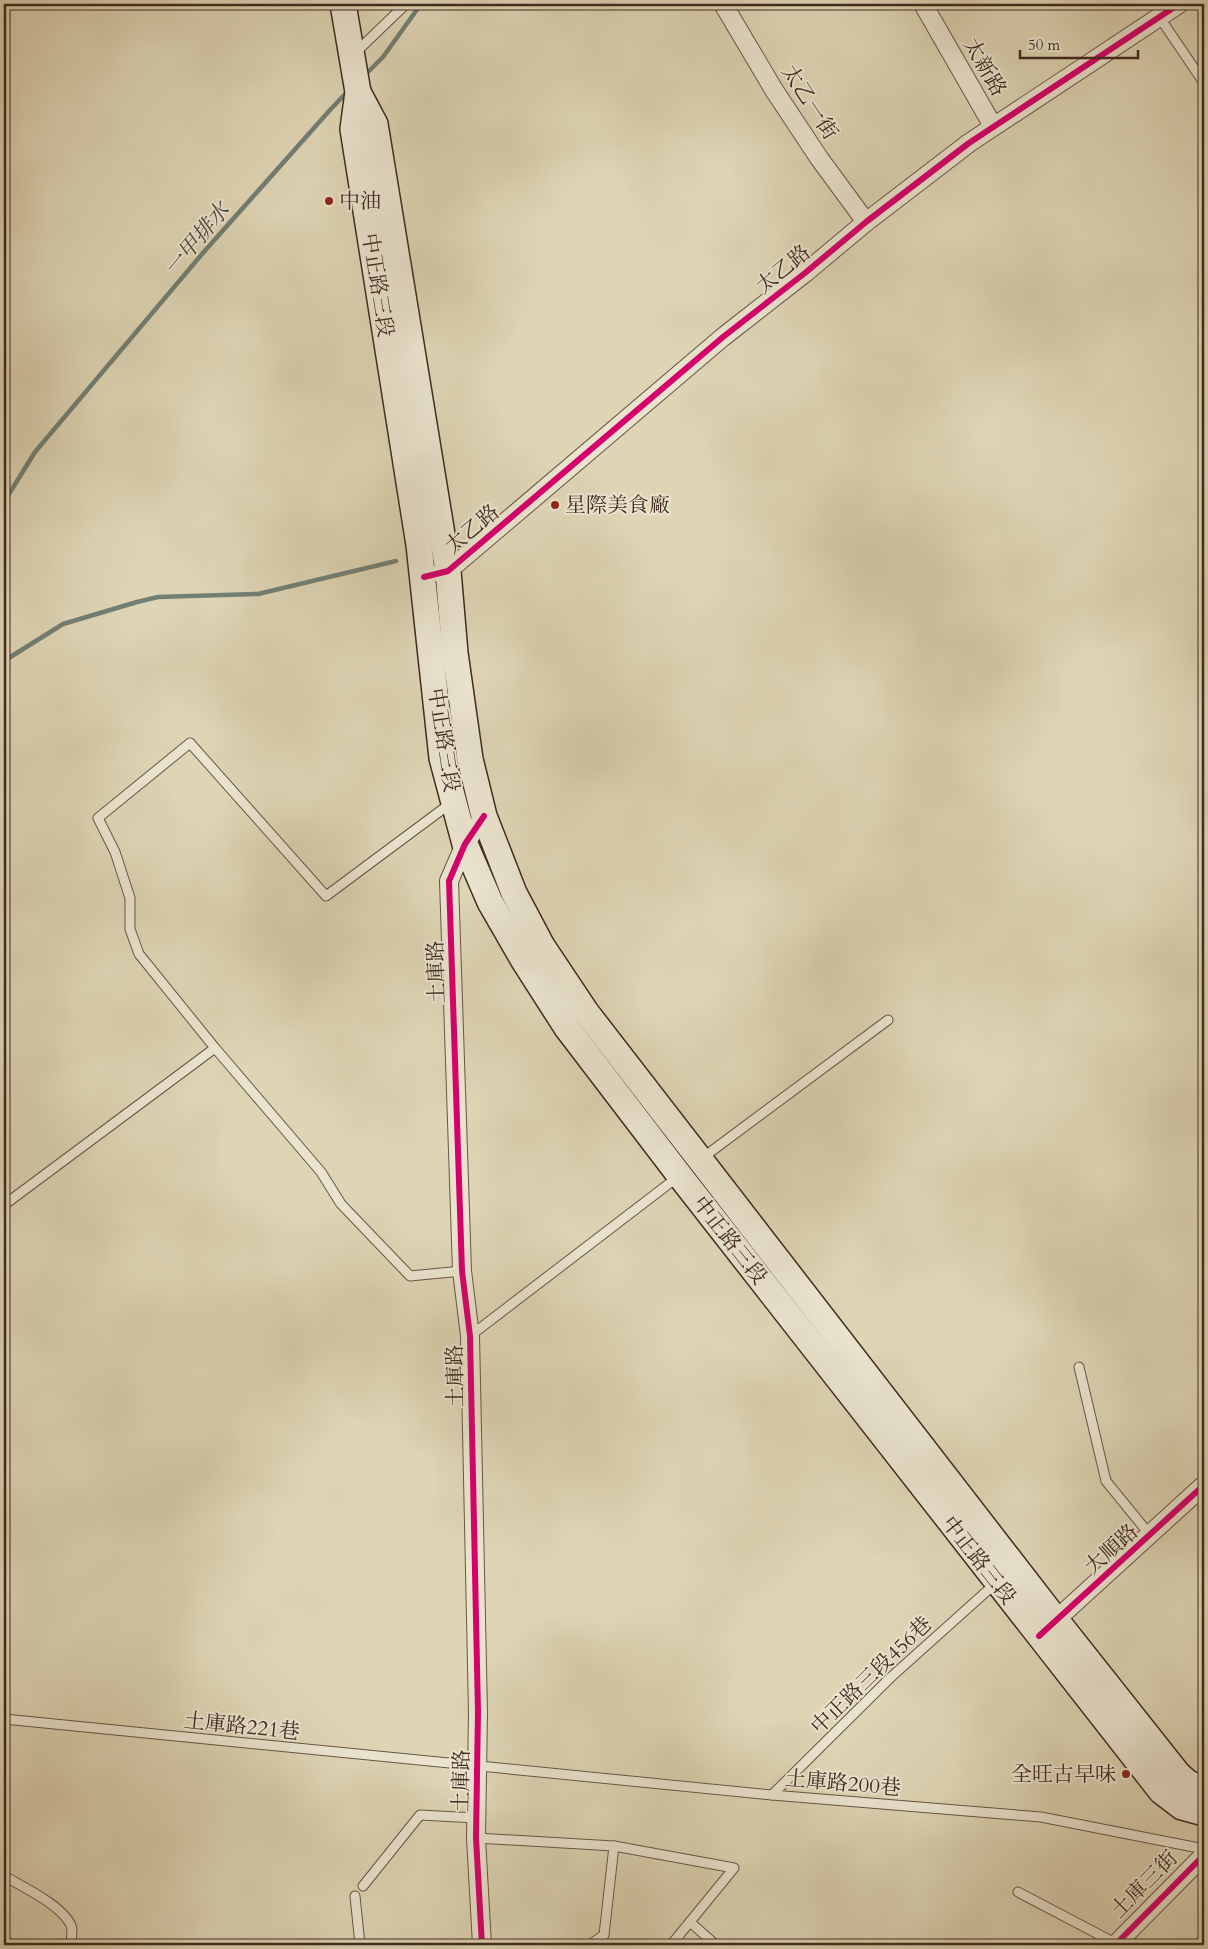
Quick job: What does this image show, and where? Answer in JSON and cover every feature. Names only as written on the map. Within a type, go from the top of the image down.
[{"type":"main road","points":[[343,4],[358,92]]},
{"type":"main road","name":"中正路三段","points":[[358,92],[375,124],[448,570],[455,653],[470,759],[484,816],[514,893],[542,946],[690,1167],[997,1582],[1047,1628],[1178,1774],[1188,1783],[1204,1789]]},
{"type":"main road","name":"中正路三段","points":[[358,92],[353,129],[424,577],[442,758],[465,844],[490,902],[533,976],[567,1028],[690,1167],[1047,1628],[1161,1791],[1182,1807],[1204,1813]]},
{"type":"street","name":"太乙一街","points":[[723,4],[774,90],[819,158],[866,222]]},
{"type":"street","name":"太新路","points":[[923,4],[994,126]]},
{"type":"street","name":"太乙路","points":[[424,577],[448,570],[723,337],[805,273],[866,222],[994,126],[1179,4]]},
{"type":"street","name":"土庫路","points":[[482,1945],[476,1838],[478,1767],[470,1336],[462,1271],[449,881],[465,844],[484,816]]},
{"type":"street","name":"大順路","points":[[1047,1628],[1204,1485]]},
{"type":"street","name":"土庫三街","points":[[1116,1944],[1204,1855]]},
{"type":"lane","points":[[352,56],[406,4]]},
{"type":"lane","points":[[1160,18],[1204,83]]},
{"type":"lane","points":[[453,801],[326,896],[190,743],[98,818],[115,852],[130,898],[130,930],[139,954],[215,1048],[322,1172],[341,1204],[410,1276],[462,1271]]},
{"type":"lane","points":[[470,1336],[690,1167],[888,1020]]},
{"type":"lane","points":[[4,1205],[215,1048]]},
{"type":"lane","points":[[1079,1367],[1106,1481],[1150,1535]]},
{"type":"lane","name":"中正路三段456巷","points":[[772,1795],[890,1678],[997,1582]]},
{"type":"lane","name":"土庫路221巷","points":[[4,1719],[478,1767]]},
{"type":"lane","name":"土庫路200巷","points":[[478,1767],[772,1795],[1041,1817],[1204,1849]]},
{"type":"lane","points":[[363,1886],[420,1815],[476,1818]]},
{"type":"lane","points":[[476,1838],[614,1846],[734,1868],[671,1945]]},
{"type":"lane","points":[[590,1945],[604,1935],[614,1846]]},
{"type":"lane","points":[[4,1876],[56,1907],[72,1928],[71,1945]]},
{"type":"lane","points":[[1018,1892],[1116,1944]]},
{"type":"lane","points":[[354,1896],[360,1945]]},
{"type":"lane","points":[[690,1922],[716,1945]]},
{"type":"waterway","name":"一甲排水","points":[[364,76],[383,57],[421,4]]},
{"type":"waterway","name":"一甲排水","points":[[4,502],[35,452],[202,254],[349,90]]},
{"type":"waterway","name":"一甲排水","points":[[4,661],[63,624],[137,602],[158,597],[258,594],[396,561]]},
{"type":"cycle path","points":[[424,577],[448,571],[723,337],[805,273],[866,222],[969,143],[1179,4]]},
{"type":"cycle path","points":[[482,1945],[476,1838],[478,1712],[470,1336],[462,1271],[449,881],[465,844],[484,816]]},
{"type":"cycle path","points":[[1039,1636],[1204,1485]]},
{"type":"cycle path","points":[[1115,1945],[1204,1855]]},
{"type":"place","name":"中油","points":[[329,201]]},
{"type":"place","name":"星際美食廠","points":[[555,505]]},
{"type":"place","name":"全旺古早味","points":[[1126,1774]]}]
